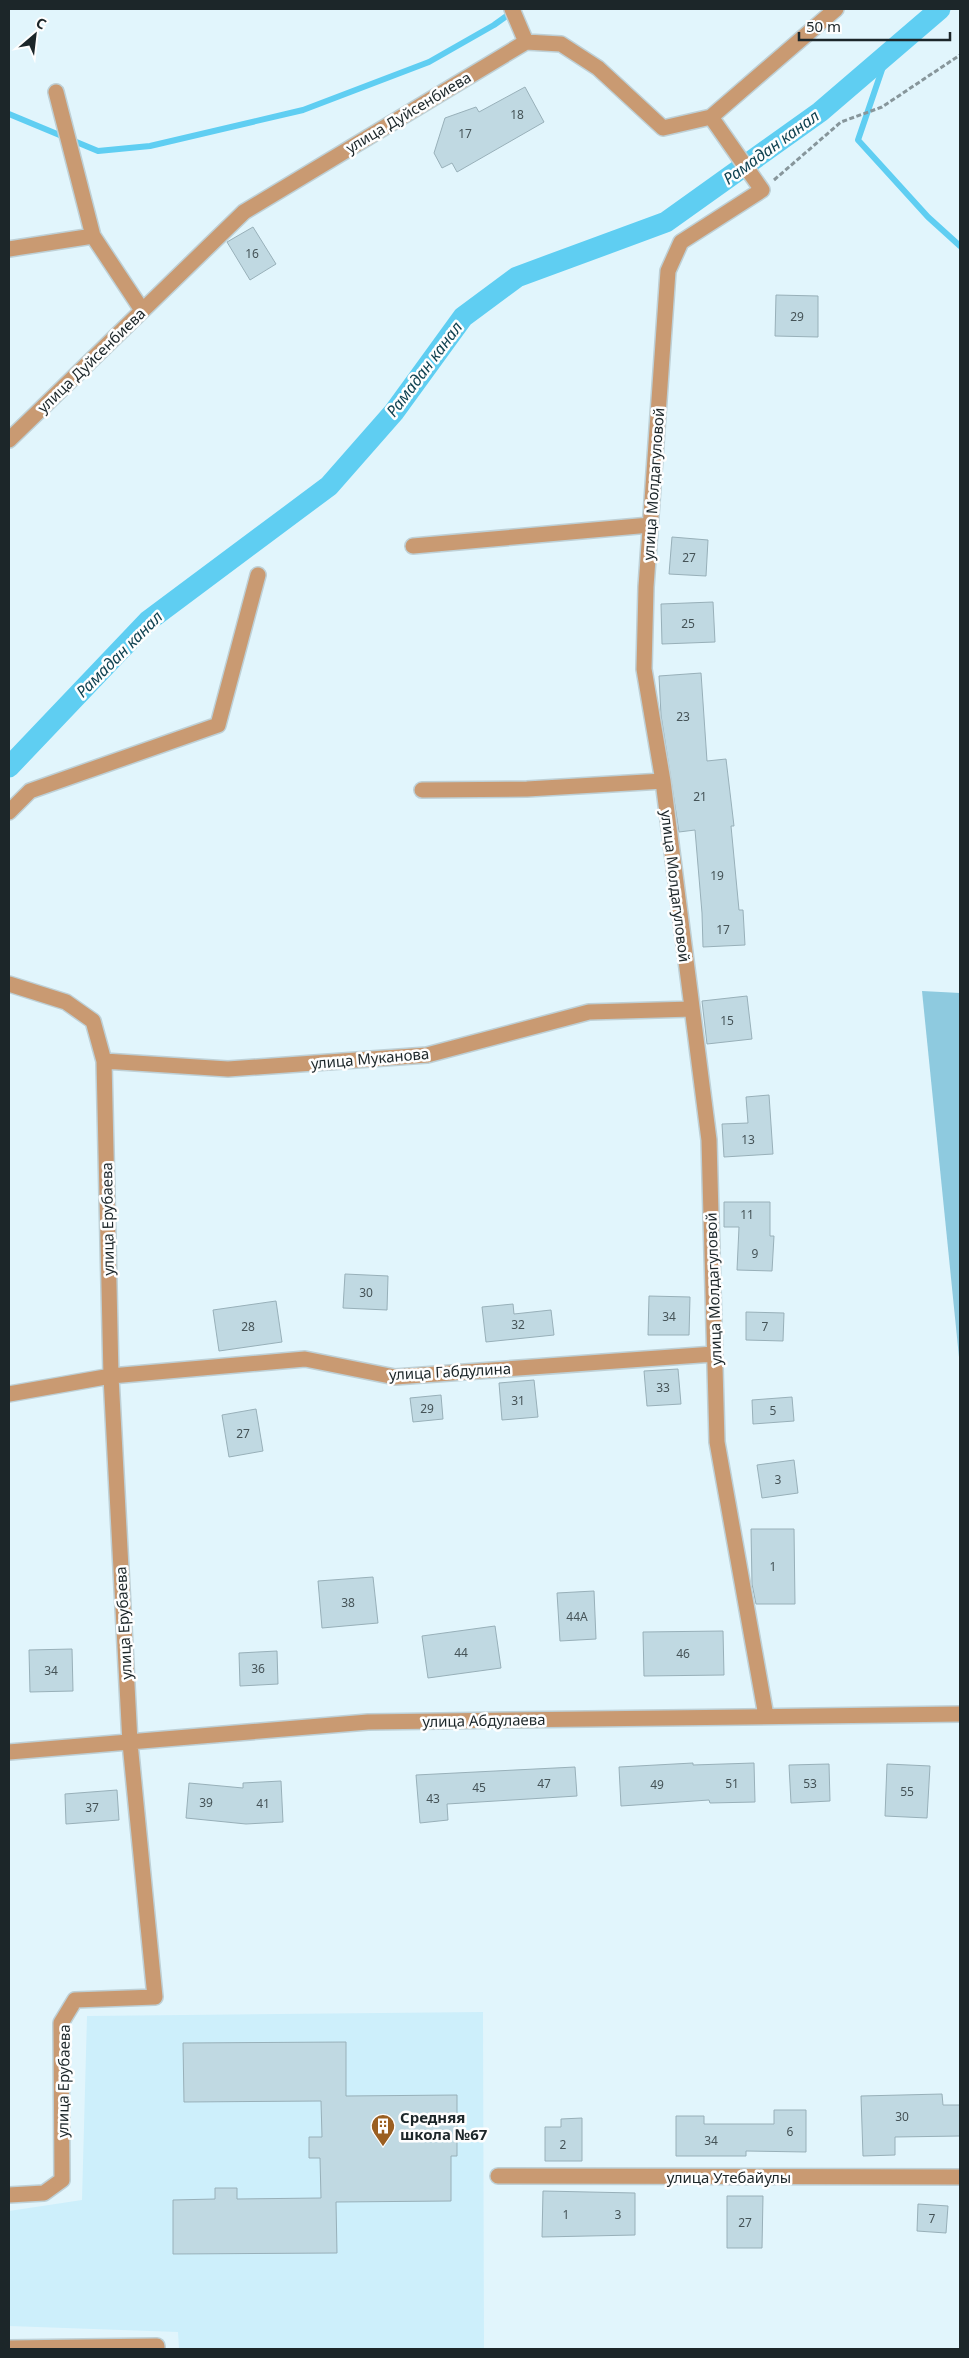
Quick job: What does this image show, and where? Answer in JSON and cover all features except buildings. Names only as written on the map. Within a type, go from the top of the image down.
[{"type":"street","points":[[512,9],[526,42],[562,44],[598,68],[663,128],[711,117],[836,9]]},
{"type":"street","name":"улица Дуйсенбиева","points":[[9,440],[244,212],[526,42]]},
{"type":"street","points":[[56,92],[93,236],[142,310]]},
{"type":"street","points":[[711,117],[762,190]]},
{"type":"street","name":"улица Молдагуловой","points":[[762,190],[681,242],[668,272],[650,525],[644,669],[663,781],[709,1140],[717,1442],[766,1716]]},
{"type":"street","points":[[9,249],[93,236]]},
{"type":"street","points":[[413,546],[650,525]]},
{"type":"street","points":[[9,812],[30,791],[218,725],[258,575]]},
{"type":"street","points":[[422,790],[527,789],[663,781]]},
{"type":"street","name":"улица Ерубаева","points":[[9,984],[66,1002],[93,1021],[104,1061],[111,1376],[130,1743],[155,1997],[75,2000],[61,2022],[62,2180],[44,2194],[9,2195]]},
{"type":"street","name":"улица Муканова","points":[[104,1061],[228,1069],[427,1055],[589,1012],[692,1009]]},
{"type":"street","name":"улица Габдулина","points":[[9,1394],[111,1376],[305,1359],[395,1377],[714,1354]]},
{"type":"street","name":"улица Абдулаева","points":[[9,1752],[368,1722],[960,1714]]},
{"type":"street","name":"улица Утебайулы","points":[[498,2176],[960,2177]]},
{"type":"street","points":[[9,2348],[157,2346],[157,2349]]},
{"type":"path","points":[[762,190],[841,122],[882,107],[960,55]]},
{"type":"shaded area","points":[[922,991],[960,993],[960,1367]]},
{"type":"shaded area","points":[[483,2012],[484,2349],[179,2349],[178,2332],[9,2326],[9,2211],[82,2200],[87,2016]]},
{"type":"waterway","name":"Рамадан канал","points":[[9,767],[148,621],[329,486],[394,412],[463,317],[517,277],[666,222],[820,112],[940,9]]},
{"type":"waterway","points":[[9,114],[98,151],[150,146],[303,110],[429,62],[494,25],[512,12]]},
{"type":"waterway","points":[[887,55],[858,140],[928,217],[960,246]]},
{"type":"place","name":"Средняя школа №67","points":[[383,2147]]}]
